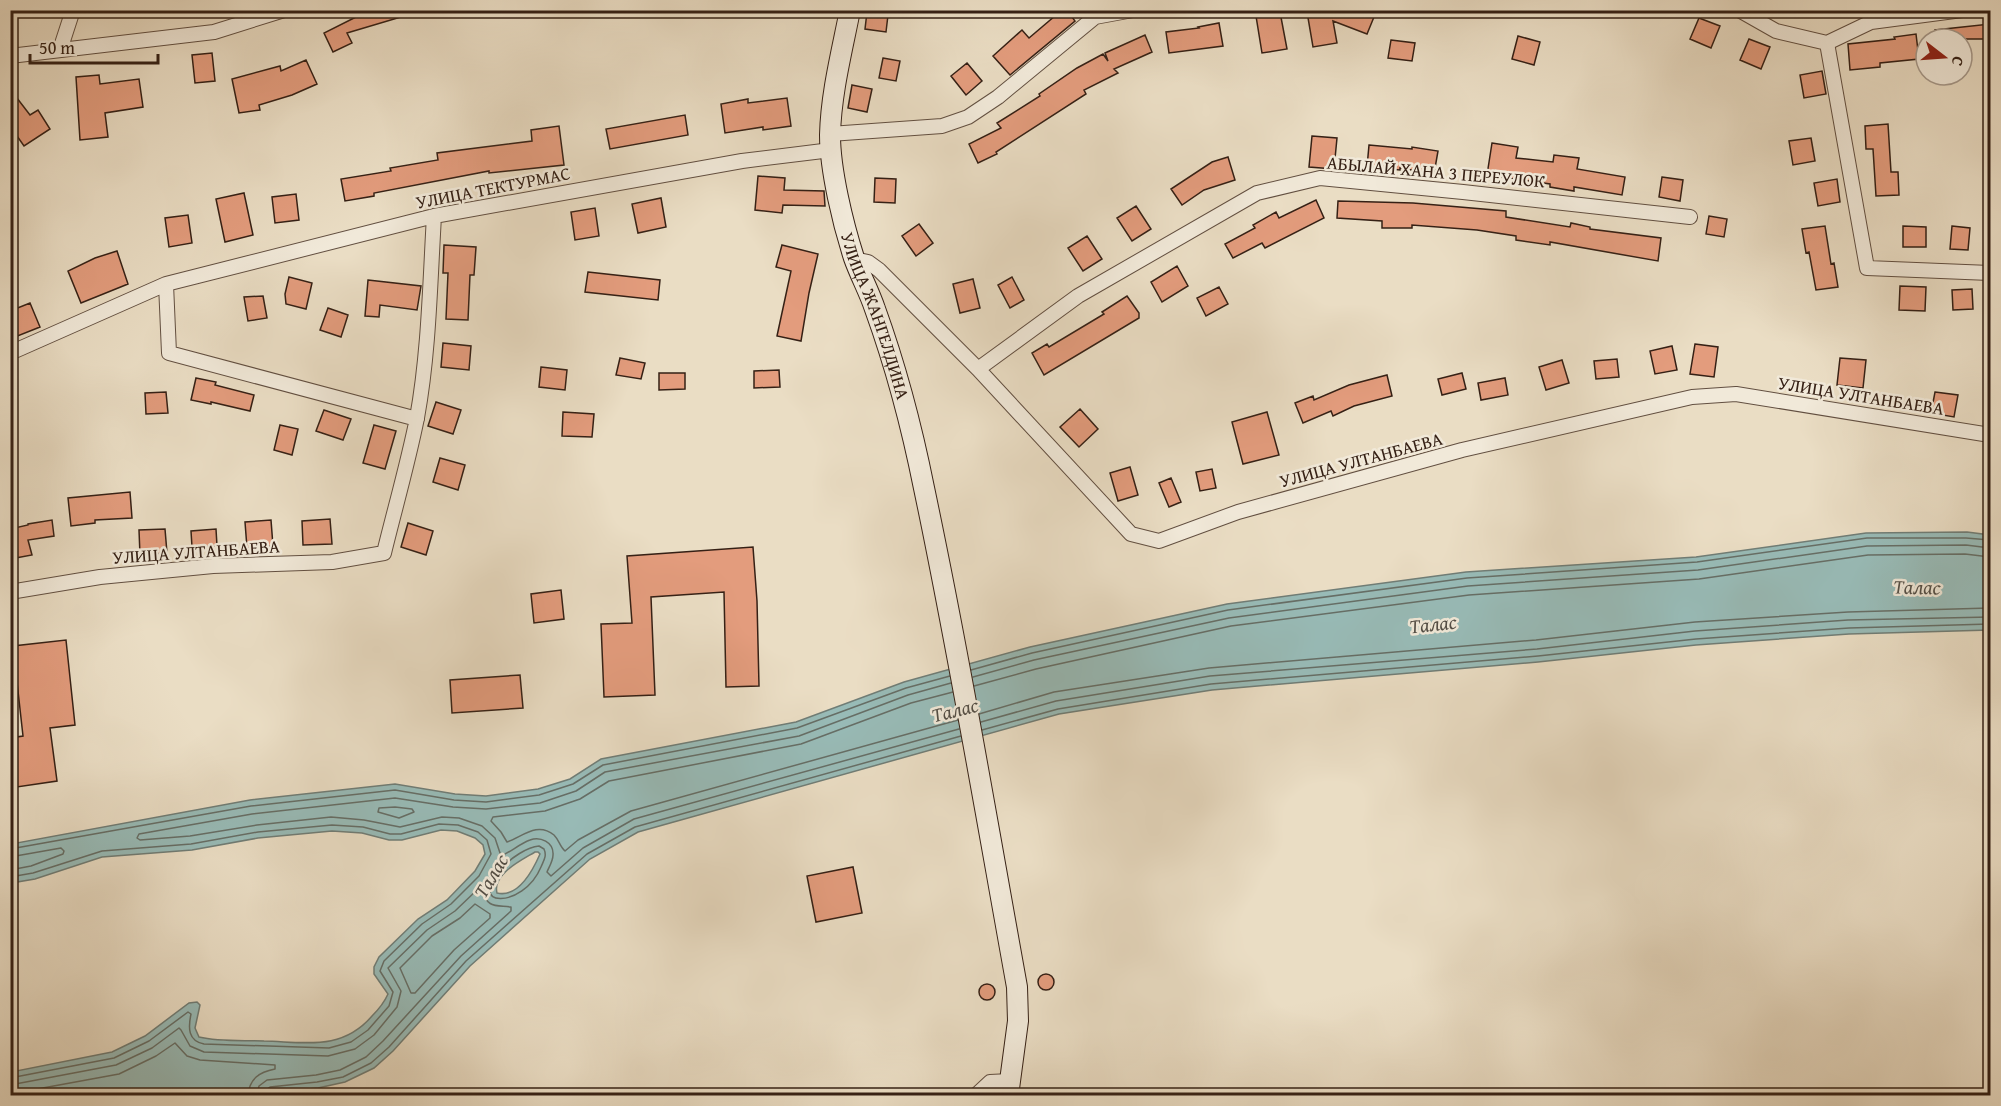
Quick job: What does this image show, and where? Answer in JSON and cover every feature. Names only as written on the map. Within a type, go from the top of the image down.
[{"type":"street","points":[[60,50],[73,10]]},
{"type":"street","points":[[10,56],[214,32],[284,10]]},
{"type":"street","name":"УЛИЦА ЖАНГЕЛДИНА","points":[[850,10],[834,98],[831,142],[842,213],[854,259],[875,308],[901,391],[924,486],[950,618],[1017,987],[1018,1021],[1009,1088]]},
{"type":"street","name":"УЛИЦА ТЕКТУРМАС","points":[[10,353],[166,284],[434,216],[742,161],[831,142],[942,126],[968,117],[998,97],[1095,18],[1133,10]]},
{"type":"street","points":[[1739,10],[1776,31],[1827,43],[1871,22],[1962,10]]},
{"type":"street","points":[[1827,43],[1867,268],[1990,273]]},
{"type":"street","name":"АБЫЛАЙ ХАНА 3 ПЕРЕУЛОК","points":[[978,369],[1078,296],[1257,193],[1320,178],[1690,217]]},
{"type":"street","points":[[166,284],[169,353],[417,419],[427,337],[434,216]]},
{"type":"street","name":"УЛИЦА УЛТАНБАЕВА","points":[[854,259],[868,262],[879,270],[978,369],[1131,534],[1159,541],[1238,512],[1462,450],[1692,397],[1736,394],[1990,435]]},
{"type":"street","name":"УЛИЦА УЛТАНБАЕВА","points":[[10,592],[100,577],[213,566],[332,562],[384,553],[417,419]]},
{"type":"street","points":[[975,1095],[990,1082],[1009,1088]]},
{"type":"water","name":"Талас","points":[[1967,532],[1990,535],[1990,630],[1849,634],[1696,645],[1538,662],[1212,690],[1059,714],[638,832],[590,859],[470,966],[393,1051],[374,1068],[345,1082],[318,1088],[242,1096],[11,1095],[11,1072],[112,1052],[145,1036],[189,1003],[197,1002],[200,1005],[195,1028],[199,1037],[207,1039],[309,1043],[336,1040],[348,1035],[375,1013],[388,994],[374,974],[374,967],[379,957],[418,919],[447,900],[475,871],[485,854],[483,845],[475,838],[457,831],[441,830],[402,840],[389,840],[362,833],[332,831],[258,838],[192,850],[102,857],[35,879],[11,883],[11,844],[250,800],[395,784],[455,794],[486,796],[538,789],[570,779],[601,759],[796,722],[904,682],[1030,647],[1227,604],[1466,572],[1696,557],[1866,533]],"holes":[[[538,852],[540,854],[524,881],[512,891],[497,893],[497,886],[503,874],[523,859]]]},
{"type":"building","points":[[359,10],[410,10],[411,14],[347,33],[352,43],[333,52],[324,33],[360,15]]},
{"type":"building","points":[[1062,10],[1067,10],[1075,21],[1010,75],[993,56],[1022,30],[1029,38]]},
{"type":"building","points":[[1309,10],[1357,10],[1374,17],[1367,34],[1333,21],[1337,43],[1313,47],[1307,12],[1310,12]]},
{"type":"building","points":[[867,12],[888,15],[886,32],[865,29]]},
{"type":"building","points":[[1280,12],[1287,49],[1262,53],[1256,16]]},
{"type":"building","points":[[1699,18],[1720,26],[1711,48],[1690,39]]},
{"type":"building","points":[[1219,23],[1223,46],[1169,53],[1166,32]]},
{"type":"building","points":[[1990,24],[1990,39],[1974,39],[1974,27],[1962,27]]},
{"type":"building","points":[[1914,34],[1914,60],[1880,63],[1880,67],[1850,70],[1848,44],[1895,39],[1894,37]]},
{"type":"building","points":[[1145,35],[1152,52],[1114,69],[1118,73],[1084,90],[1086,94],[996,152],[997,154],[978,163],[969,144],[1001,128],[997,123],[1040,96],[1039,94],[1077,68],[1103,54],[1108,61],[1105,53]]},
{"type":"building","points":[[1518,36],[1540,42],[1534,65],[1512,59]]},
{"type":"building","points":[[1749,39],[1770,47],[1761,69],[1740,60]]},
{"type":"building","points":[[1391,40],[1415,43],[1412,61],[1388,58]]},
{"type":"building","points":[[212,53],[215,81],[195,83],[192,55]]},
{"type":"building","points":[[883,58],[900,61],[896,81],[879,78]]},
{"type":"building","points":[[306,60],[317,84],[292,95],[259,105],[260,110],[239,113],[232,79],[280,66],[281,71]]},
{"type":"building","points":[[967,63],[982,81],[966,95],[951,76]]},
{"type":"building","points":[[1822,71],[1826,94],[1804,98],[1800,75]]},
{"type":"building","points":[[99,75],[100,84],[139,79],[143,107],[105,113],[108,137],[80,140],[76,77]]},
{"type":"building","points":[[852,85],[872,89],[867,112],[848,108]]},
{"type":"building","points":[[10,89],[30,115],[38,110],[50,129],[24,146],[10,126]]},
{"type":"building","points":[[787,98],[791,126],[763,130],[763,127],[725,133],[721,104],[748,99],[748,103]]},
{"type":"building","points":[[685,115],[688,135],[610,149],[606,129]]},
{"type":"building","points":[[1888,124],[1891,172],[1898,172],[1899,195],[1876,196],[1873,149],[1866,149],[1865,126]]},
{"type":"building","points":[[559,126],[564,165],[489,173],[489,171],[374,193],[374,196],[345,201],[341,179],[438,160],[437,153],[532,141],[531,130]]},
{"type":"building","points":[[1312,136],[1337,138],[1334,169],[1309,167]]},
{"type":"building","points":[[1811,138],[1815,161],[1793,165],[1789,141]]},
{"type":"building","points":[[1492,143],[1518,147],[1516,158],[1553,162],[1554,155],[1579,158],[1577,169],[1625,177],[1622,195],[1574,187],[1574,191],[1550,187],[1550,184],[1487,175]]},
{"type":"building","points":[[1369,145],[1438,151],[1434,174],[1400,168],[1400,170],[1367,167]]},
{"type":"building","points":[[1228,157],[1235,180],[1204,190],[1182,205],[1171,189],[1212,162]]},
{"type":"building","points":[[758,176],[785,178],[784,190],[824,191],[825,206],[783,205],[782,213],[755,210]]},
{"type":"building","points":[[1662,177],[1683,180],[1680,201],[1659,197]]},
{"type":"building","points":[[875,178],[896,179],[895,203],[874,202]]},
{"type":"building","points":[[1837,179],[1840,202],[1818,206],[1814,183]]},
{"type":"building","points":[[244,193],[253,235],[225,242],[216,199]]},
{"type":"building","points":[[296,194],[299,220],[275,223],[272,197]]},
{"type":"building","points":[[661,198],[666,227],[638,233],[632,204]]},
{"type":"building","points":[[1316,200],[1324,218],[1265,248],[1262,243],[1233,258],[1225,244],[1255,228],[1253,225],[1276,212],[1279,218]]},
{"type":"building","points":[[1338,201],[1413,203],[1506,211],[1506,217],[1570,227],[1571,223],[1590,227],[1590,229],[1661,238],[1658,261],[1550,242],[1550,245],[1516,240],[1516,236],[1477,230],[1412,225],[1412,228],[1382,228],[1382,221],[1337,218]]},
{"type":"building","points":[[1136,206],[1151,229],[1132,241],[1117,218]]},
{"type":"building","points":[[595,208],[599,236],[575,240],[571,212]]},
{"type":"building","points":[[188,215],[192,243],[169,247],[165,218]]},
{"type":"building","points":[[1709,216],[1727,219],[1724,237],[1706,234]]},
{"type":"building","points":[[919,224],[933,243],[916,256],[902,236]]},
{"type":"building","points":[[1825,226],[1831,264],[1834,263],[1838,287],[1816,290],[1802,229]]},
{"type":"building","points":[[1903,226],[1926,227],[1926,247],[1903,247]]},
{"type":"building","points":[[1952,226],[1970,228],[1968,250],[1950,249]]},
{"type":"building","points":[[1087,236],[1102,259],[1083,271],[1068,248]]},
{"type":"building","points":[[444,245],[476,247],[474,275],[470,275],[468,320],[446,319],[448,273],[443,273]]},
{"type":"building","points":[[782,245],[818,254],[801,341],[777,336],[791,271],[776,267]]},
{"type":"building","points":[[117,251],[128,284],[81,303],[68,271],[95,258]]},
{"type":"building","points":[[1177,266],[1188,286],[1162,302],[1151,282]]},
{"type":"building","points":[[588,272],[660,280],[658,300],[585,292]]},
{"type":"building","points":[[289,277],[312,283],[306,309],[286,304],[285,294]]},
{"type":"building","points":[[1012,277],[1024,300],[1010,308],[998,285]]},
{"type":"building","points":[[973,279],[980,308],[960,313],[953,284]]},
{"type":"building","points":[[368,280],[421,286],[417,310],[380,305],[379,317],[365,316]]},
{"type":"building","points":[[1900,286],[1926,287],[1925,311],[1899,310]]},
{"type":"building","points":[[1219,287],[1228,304],[1206,316],[1197,298]]},
{"type":"building","points":[[1972,289],[1973,309],[1953,310],[1952,290]]},
{"type":"building","points":[[263,296],[267,318],[248,321],[244,297]]},
{"type":"building","points":[[1127,296],[1139,313],[1139,318],[1044,375],[1032,353],[1047,344],[1049,347],[1104,314],[1102,312]]},
{"type":"building","points":[[30,303],[40,327],[10,339],[10,311]]},
{"type":"building","points":[[328,308],[348,315],[341,337],[320,330]]},
{"type":"building","points":[[443,343],[471,346],[469,370],[441,367]]},
{"type":"building","points":[[1695,344],[1718,347],[1714,377],[1690,374]]},
{"type":"building","points":[[1672,346],[1677,370],[1655,374],[1650,351]]},
{"type":"building","points":[[620,358],[645,363],[641,379],[616,375]]},
{"type":"building","points":[[1840,358],[1866,360],[1863,388],[1837,385]]},
{"type":"building","points":[[1617,359],[1619,377],[1596,379],[1594,361]]},
{"type":"building","points":[[1562,360],[1569,383],[1546,390],[1539,367]]},
{"type":"building","points":[[541,367],[567,370],[565,390],[539,387]]},
{"type":"building","points":[[779,370],[780,387],[754,388],[754,371]]},
{"type":"building","points":[[659,373],[685,373],[685,389],[659,390]]},
{"type":"building","points":[[1462,373],[1466,389],[1442,395],[1438,379]]},
{"type":"building","points":[[1387,375],[1392,396],[1354,406],[1333,416],[1331,411],[1303,423],[1295,403],[1313,396],[1314,400],[1349,385]]},
{"type":"building","points":[[196,378],[254,395],[250,411],[191,400]]},
{"type":"building","points":[[1505,378],[1508,395],[1481,400],[1478,383]]},
{"type":"building","points":[[166,392],[168,413],[146,414],[145,393]]},
{"type":"building","points":[[1935,392],[1958,395],[1954,417],[1931,413]]},
{"type":"building","points":[[436,402],[461,410],[453,434],[428,426]]},
{"type":"building","points":[[1080,409],[1098,429],[1079,447],[1060,427]]},
{"type":"building","points":[[324,410],[351,419],[343,440],[316,431]]},
{"type":"building","points":[[563,412],[594,414],[592,437],[562,436]]},
{"type":"building","points":[[1267,412],[1279,455],[1243,464],[1232,422]]},
{"type":"building","points":[[280,425],[298,429],[292,455],[274,450]]},
{"type":"building","points":[[374,425],[396,431],[385,469],[363,463]]},
{"type":"building","points":[[440,458],[465,465],[458,490],[433,482]]},
{"type":"building","points":[[1130,467],[1138,495],[1118,501],[1110,473]]},
{"type":"building","points":[[1212,469],[1216,488],[1200,491],[1196,472]]},
{"type":"building","points":[[1171,478],[1181,502],[1169,507],[1159,483]]},
{"type":"building","points":[[130,492],[132,518],[95,520],[95,523],[71,526],[68,498]]},
{"type":"building","points":[[330,519],[332,544],[303,545],[302,521]]},
{"type":"building","points":[[52,520],[54,536],[28,540],[32,555],[10,559],[10,529]]},
{"type":"building","points":[[271,520],[273,546],[247,548],[245,522]]},
{"type":"building","points":[[408,523],[433,531],[426,555],[401,547]]},
{"type":"building","points":[[165,529],[167,553],[140,555],[139,530]]},
{"type":"building","points":[[216,529],[217,546],[192,547],[191,531]]},
{"type":"building","points":[[753,547],[759,686],[726,687],[724,592],[651,597],[655,695],[604,697],[601,624],[632,623],[627,556]]},
{"type":"building","points":[[561,590],[564,619],[534,623],[531,594]]},
{"type":"building","points":[[66,640],[75,725],[50,728],[57,781],[10,788],[10,738],[23,736],[13,646]]},
{"type":"building","points":[[520,675],[523,708],[452,713],[450,680]]},
{"type":"building","points":[[853,867],[862,913],[816,922],[807,876]]},
{"type":"building","points":[[1046,974],[1052,976],[1054,982],[1052,988],[1046,990],[1040,988],[1038,982],[1040,976]]},
{"type":"building","points":[[987,984],[993,986],[995,992],[993,998],[987,1000],[981,998],[979,992],[981,986]]}]
